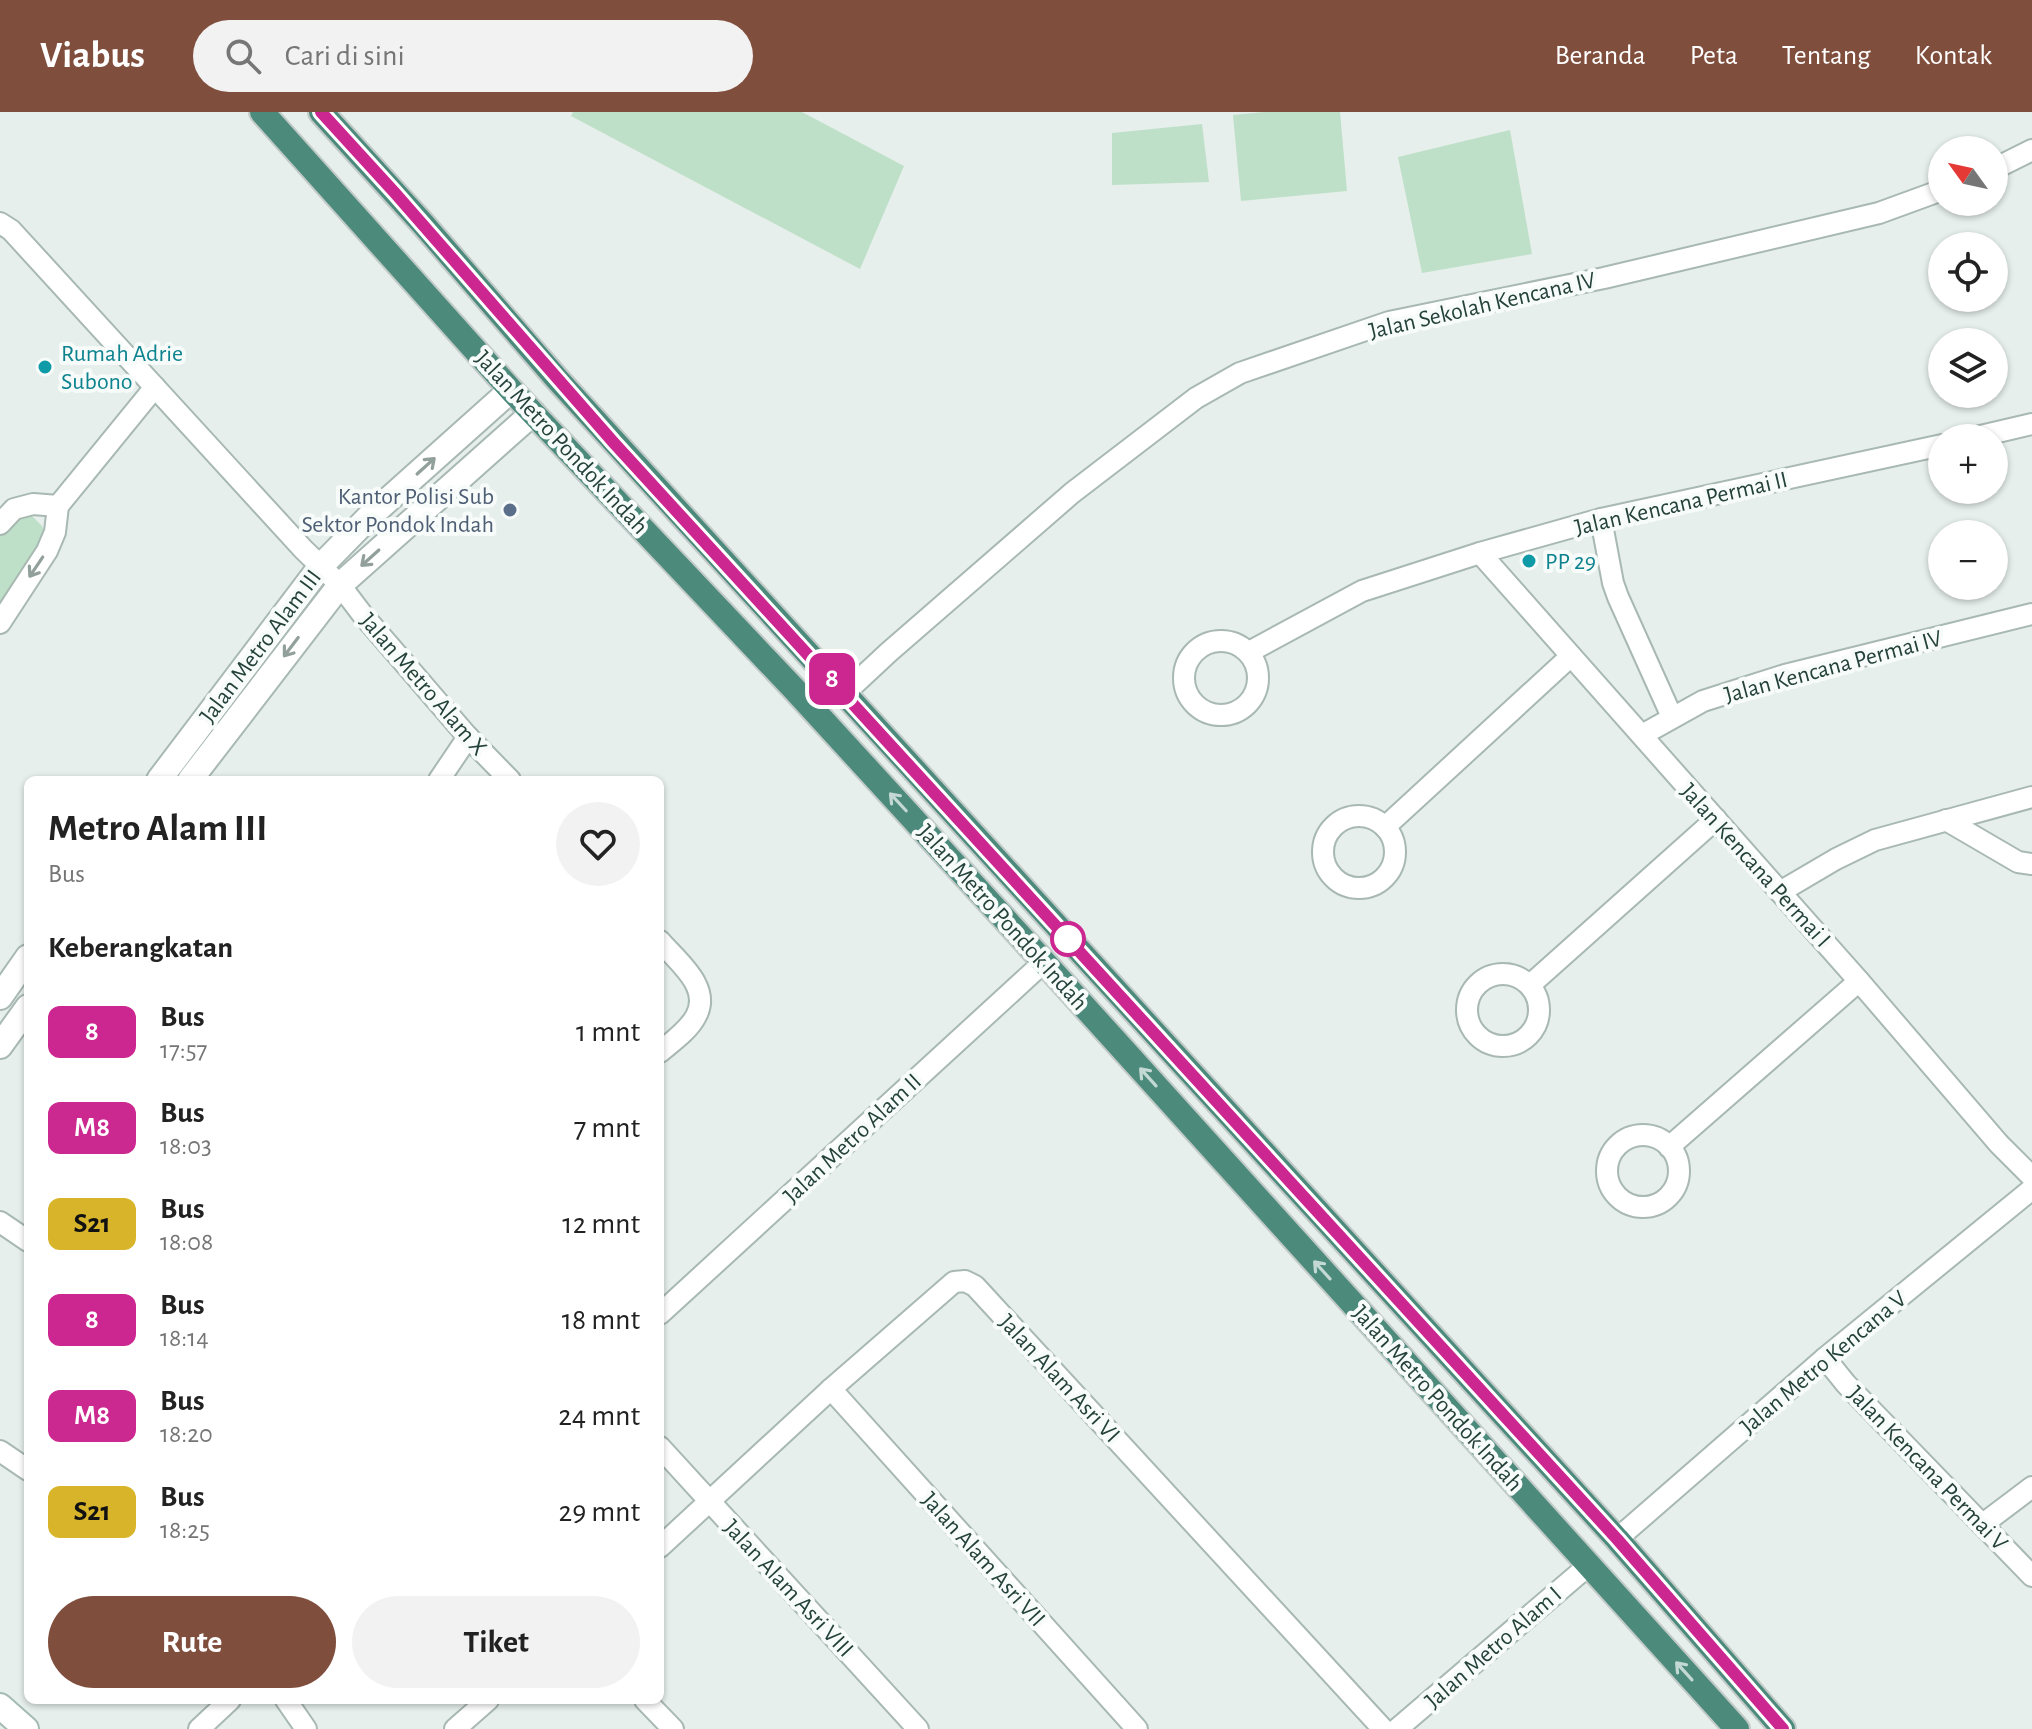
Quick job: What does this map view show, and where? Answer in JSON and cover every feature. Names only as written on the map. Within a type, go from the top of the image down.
[{"type":"highway","name":"Jalan Metro Pondok Indah","points":[[262,112],[511,390],[796,691],[1044,962],[1737,1729]]},
{"type":"highway","name":"Jalan Metro Pondok Indah","points":[[321,112],[587,413],[1617,1539],[1783,1729]]},
{"type":"street","points":[[2008,162],[2032,150]]},
{"type":"street","name":"Jalan Sekolah Kencana IV","points":[[845,693],[1072,493],[1196,398],[1240,373],[1389,322],[1604,278],[1879,213],[1928,195]]},
{"type":"street","name":"Jalan Metro Alam X","points":[[0,223],[11,230],[340,585],[468,737],[506,776]]},
{"type":"street","points":[[0,623],[47,551],[55,532],[58,506],[155,387]]},
{"type":"street","name":"Jalan Metro Alam III","points":[[162,776],[321,566],[369,517],[511,390]]},
{"type":"street","name":"Jalan Metro Alam III","points":[[193,776],[340,585],[533,413]]},
{"type":"street","points":[[2008,430],[2032,424]]},
{"type":"street","name":"Jalan Kencana Permai II","points":[[1249,652],[1362,591],[1480,553],[1601,519],[1928,448]]},
{"type":"street","points":[[0,524],[14,509],[33,504],[58,506]]},
{"type":"street","points":[[1601,519],[1618,597],[1672,717]]},
{"type":"street","name":"Jalan Kencana Permai I","points":[[1480,553],[1999,1144],[2032,1177]]},
{"type":"street","name":"Jalan Kencana Permai IV","points":[[1642,735],[1703,701],[1785,675],[2032,614]]},
{"type":"street","points":[[1385,827],[1571,656]]},
{"type":"street","points":[[442,776],[468,737]]},
{"type":"street","points":[[1780,892],[1875,840],[2032,797]]},
{"type":"street","points":[[1530,985],[1716,819]]},
{"type":"street","points":[[1946,820],[2018,862],[2032,864]]},
{"type":"street","points":[[664,946],[697,983],[701,1003],[696,1018],[664,1048]]},
{"type":"street","name":"Jalan Metro Alam II","points":[[664,1310],[1044,962]]},
{"type":"street","points":[[0,997],[24,963]]},
{"type":"street","points":[[1669,1147],[1859,981]]},
{"type":"street","points":[[0,1046],[24,1015]]},
{"type":"street","name":"Jalan Metro Kencana V","points":[[1617,1539],[1825,1358],[2032,1189]]},
{"type":"street","points":[[0,1222],[24,1238]]},
{"type":"street","name":"Jalan Alam Asri VI","points":[[664,1543],[831,1389],[954,1282],[965,1281],[975,1286],[1383,1729]]},
{"type":"street","name":"Jalan Kencana Permai V","points":[[1825,1358],[1846,1384],[2032,1576]]},
{"type":"street","name":"Jalan Alam Asri VII","points":[[831,1389],[1137,1729]]},
{"type":"street","points":[[0,1451],[24,1467]]},
{"type":"street","name":"Jalan Alam Asri VIII","points":[[664,1451],[918,1729]]},
{"type":"street","points":[[1983,1524],[2032,1487]]},
{"type":"street","name":"Jalan Metro Alam I","points":[[1397,1729],[1589,1565]]},
{"type":"street","points":[[199,1729],[226,1704]]},
{"type":"street","points":[[289,1704],[306,1729]]},
{"type":"street","points":[[455,1729],[483,1704]]},
{"type":"street","points":[[649,1704],[673,1729]]},
{"type":"street","points":[[0,1706],[26,1729]]},
{"type":"green space","points":[[573,112],[802,112],[904,166],[860,269],[571,116]]},
{"type":"green space","points":[[1340,112],[1347,191],[1241,201],[1233,115]]},
{"type":"green space","points":[[1202,124],[1209,182],[1112,185],[1112,133]]},
{"type":"green space","points":[[1510,130],[1532,254],[1422,273],[1398,157]]},
{"type":"green space","points":[[32,516],[42,526],[47,539],[0,611],[0,530],[18,517]]},
{"type":"bus line","name":"8","points":[[321,112],[614,443],[1617,1539],[1783,1729]]},
{"type":"place","name":"Rumah Adrie Subono","points":[[45,367]]},
{"type":"place","name":"Kantor Polisi Sub Sektor Pondok Indah","points":[[510,510]]},
{"type":"place","name":"PP 29","points":[[1529,561]]}]
